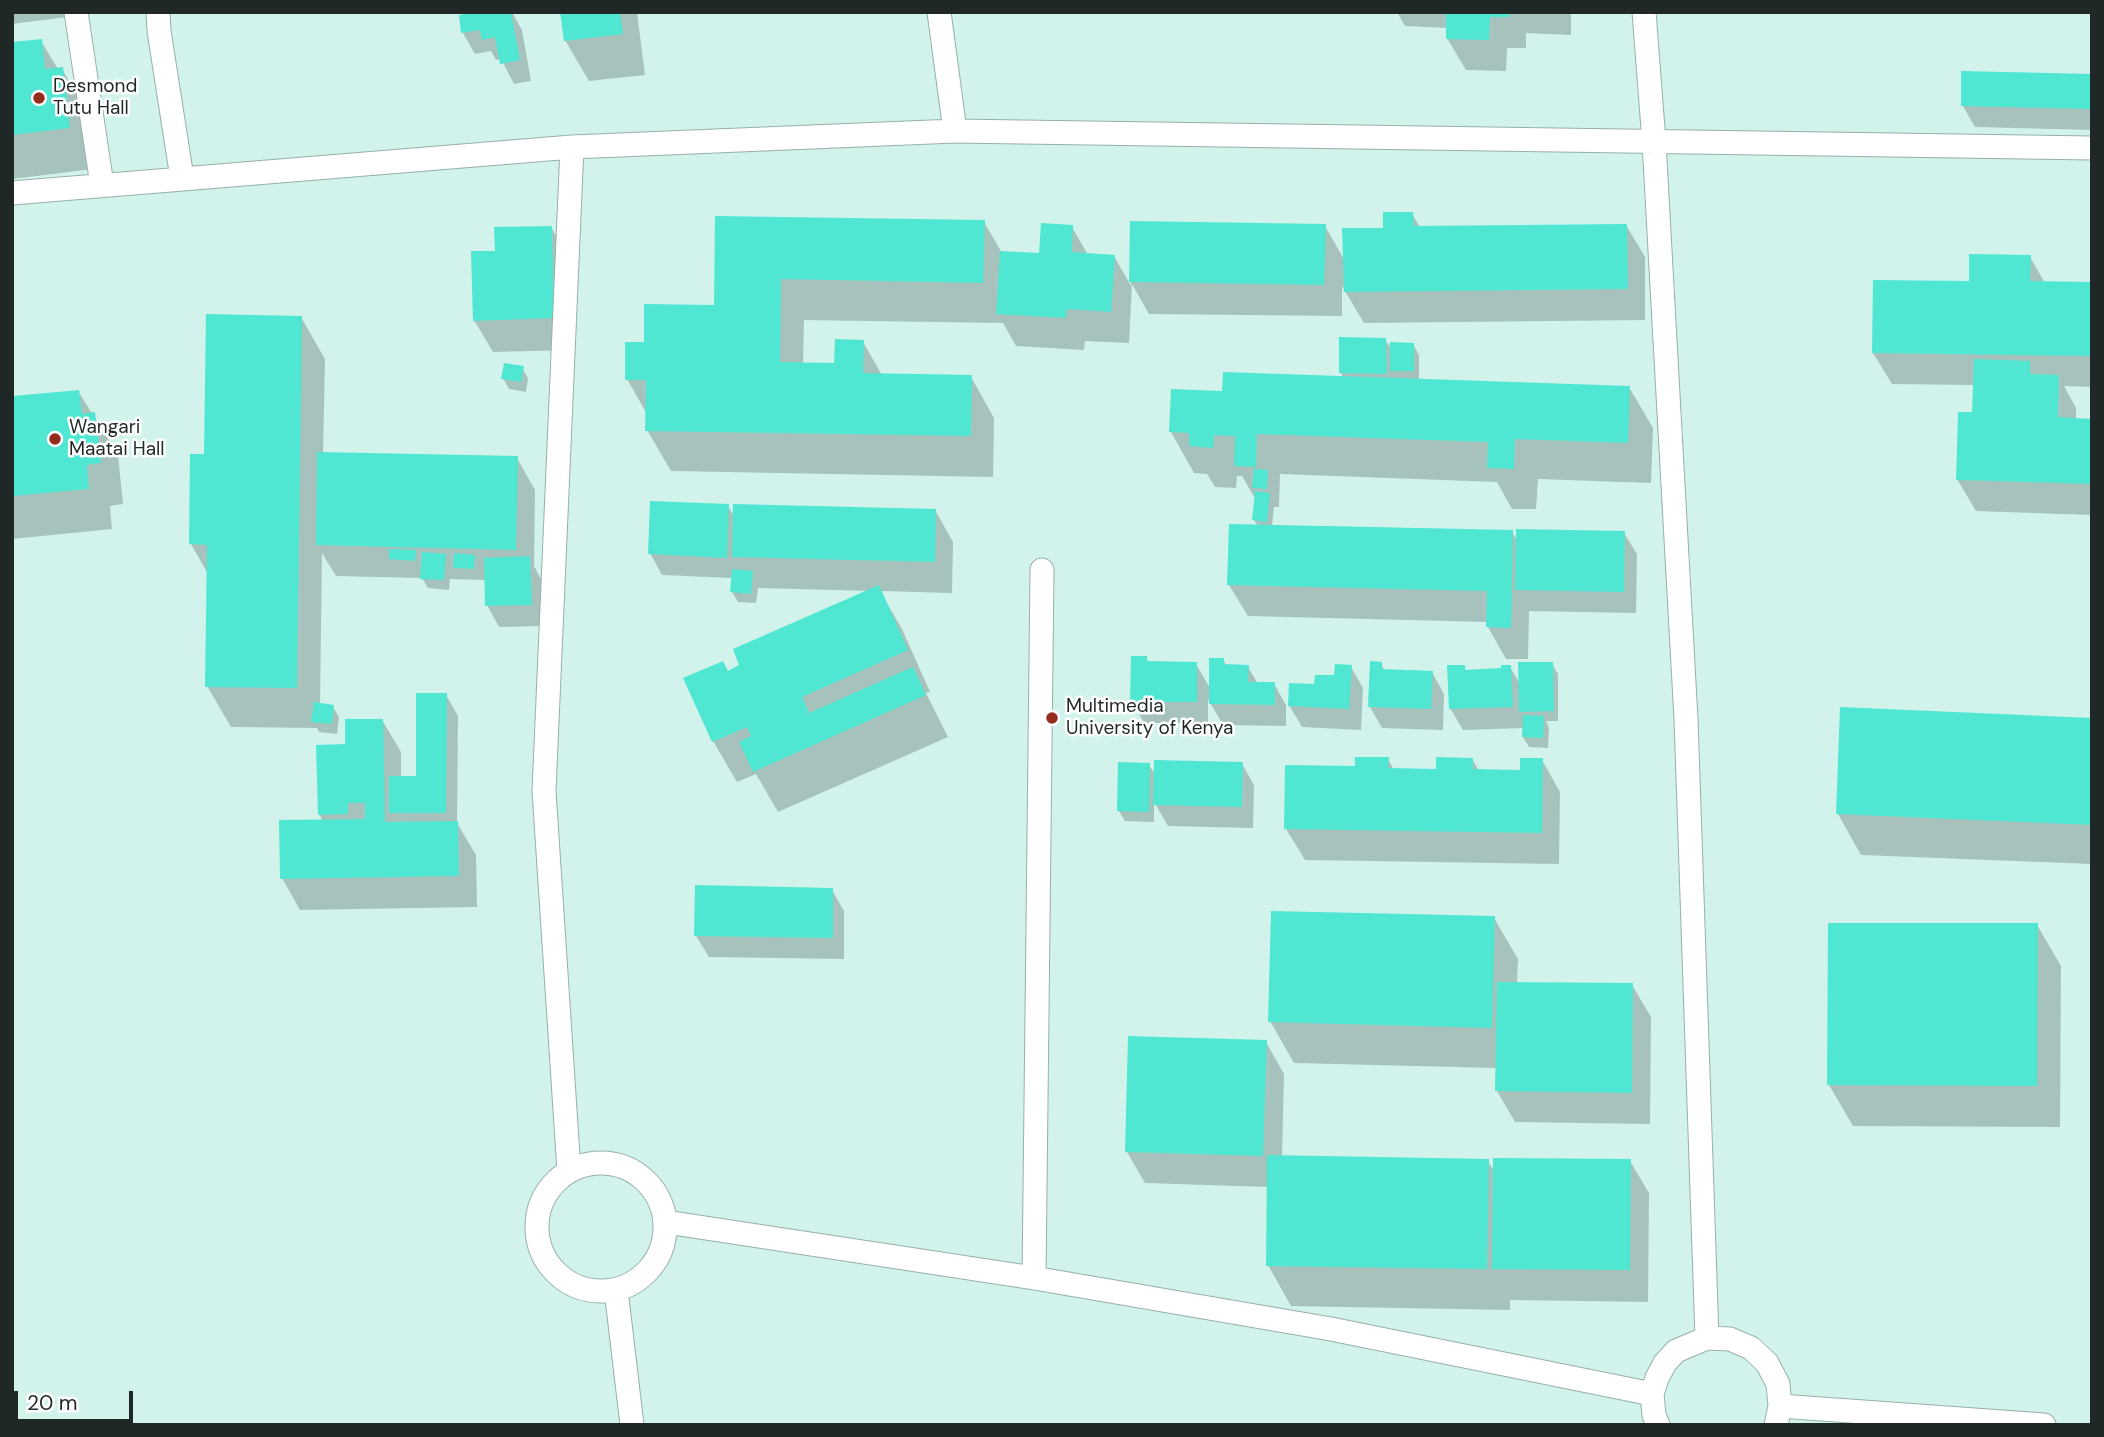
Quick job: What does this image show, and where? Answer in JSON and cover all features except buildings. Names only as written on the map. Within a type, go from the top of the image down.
[{"type":"lane","points":[[76,12],[102,185]]},
{"type":"lane","points":[[158,12],[182,178]]},
{"type":"lane","points":[[939,12],[955,131]]},
{"type":"lane","points":[[1644,12],[1654,142],[1686,719],[1707,1338]]},
{"type":"lane","points":[[12,193],[572,147],[955,131],[2092,148]]},
{"type":"lane","points":[[569,1171],[544,791],[572,147]]},
{"type":"lane","points":[[1034,1278],[1042,570]]},
{"type":"lane","points":[[590,1163],[612,1163],[633,1171],[650,1184],[662,1203],[666,1222],[659,1258],[648,1272],[633,1284],[615,1290],[592,1291],[570,1284],[552,1270],[540,1250],[536,1227],[539,1205],[551,1185],[569,1171],[590,1163]]},
{"type":"lane","points":[[666,1222],[1034,1278],[1331,1329],[1652,1394]]},
{"type":"lane","points":[[615,1290],[632,1425]]},
{"type":"lane","points":[[1658,1425],[1652,1394],[1661,1371],[1676,1351],[1707,1338],[1730,1339],[1751,1348],[1768,1363],[1778,1384],[1778,1415],[2044,1425]]},
{"type":"shaded area","name":"Multimedia University of Kenya","points":[[12,12],[2092,12],[2092,1425],[12,1425]]},
{"type":"place","name":"Desmond Tutu Hall","points":[[39,98]]},
{"type":"place","name":"Wangari Maatai Hall","points":[[55,439]]},
{"type":"place","name":"Multimedia University of Kenya","points":[[1052,718]]}]
